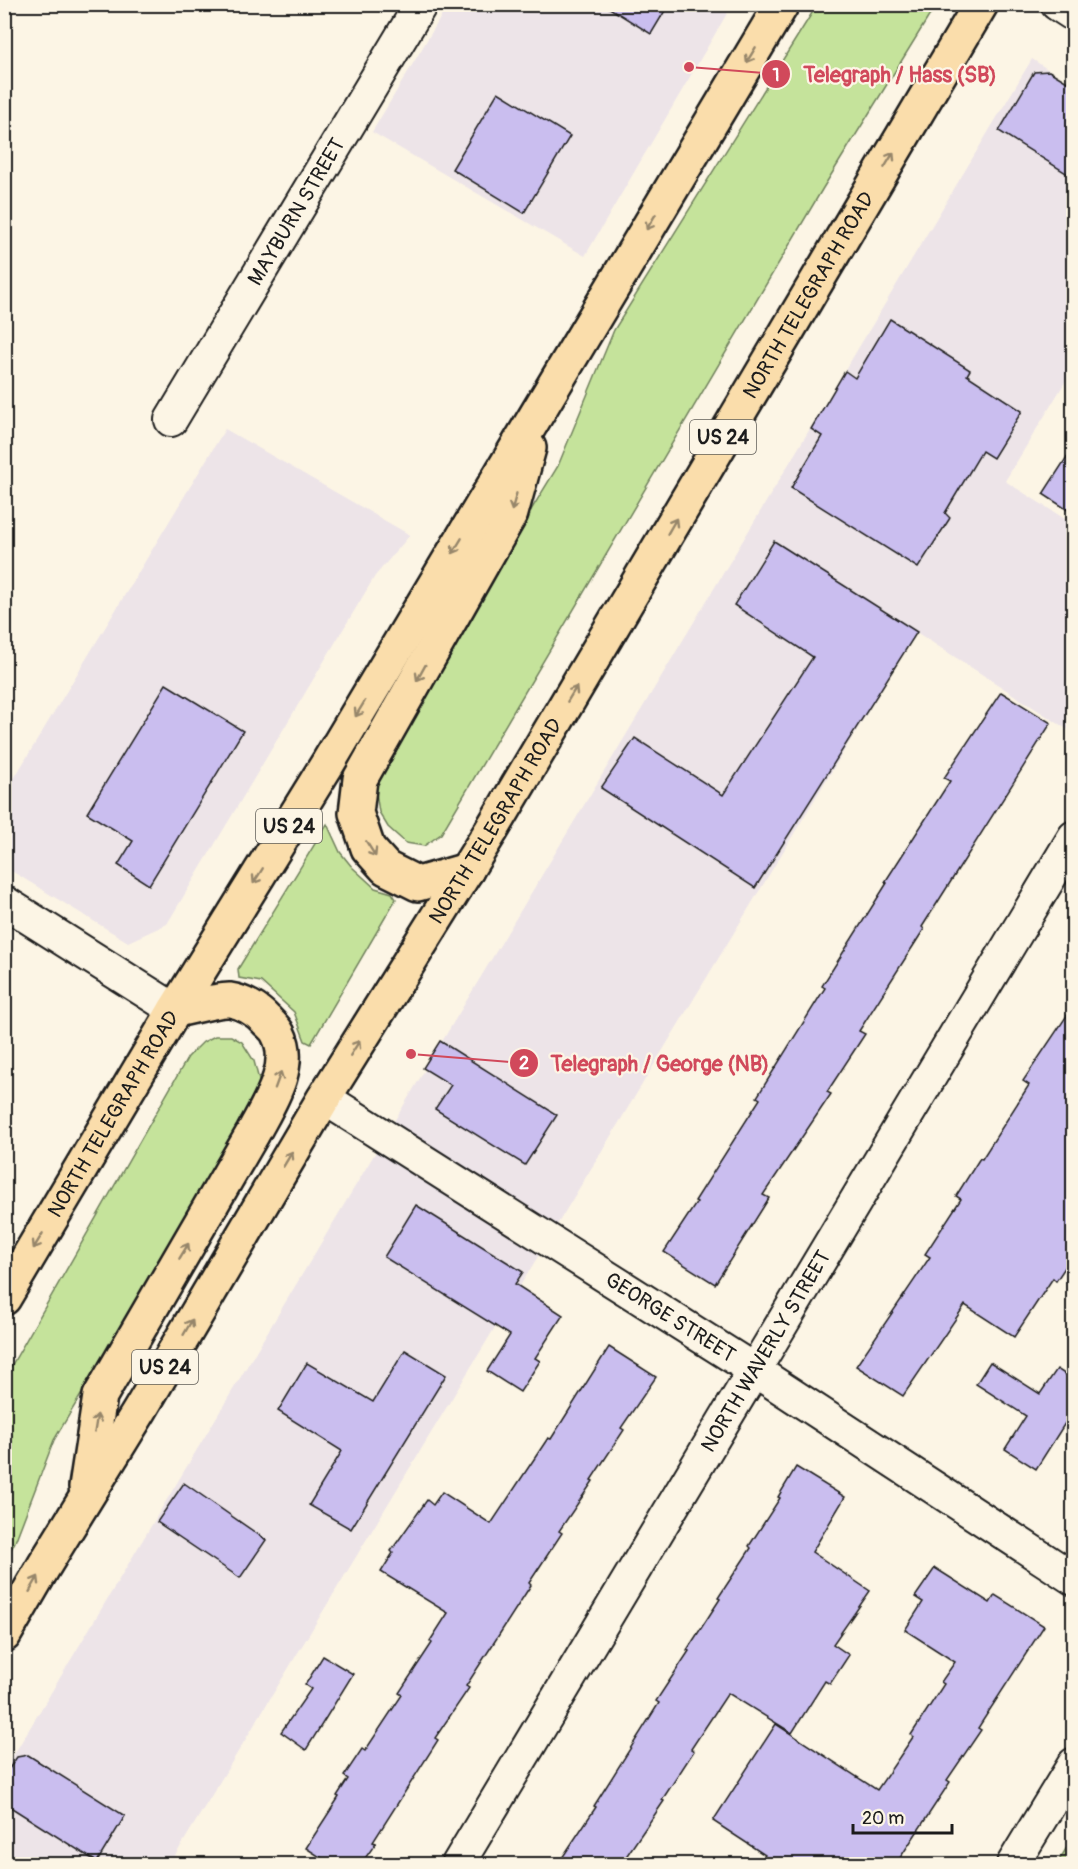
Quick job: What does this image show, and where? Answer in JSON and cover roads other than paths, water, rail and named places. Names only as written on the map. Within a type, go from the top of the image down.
[{"type":"main road","name":"NORTH TELEGRAPH ROAD","points":[[4,1298],[175,1010],[334,753],[782,4]]},
{"type":"main road","name":"NORTH TELEGRAPH ROAD","points":[[4,1635],[324,1098],[467,870],[981,4]]},
{"type":"main road","points":[[467,870],[418,884],[386,868],[368,848],[356,813],[360,779],[511,513],[541,405]]},
{"type":"main road","points":[[84,1502],[100,1396],[253,1133],[271,1099],[282,1071],[283,1052],[278,1033],[261,1014],[245,1005],[229,1000],[175,1010]]},
{"type":"street","name":"MAYBURN STREET","points":[[171,420],[421,4]]},
{"type":"street","points":[[1056,4],[1074,15]]},
{"type":"street","name":"NORTH WAVERLY STREET","points":[[458,1864],[1074,837]]},
{"type":"street","points":[[4,902],[175,1010]]},
{"type":"street","name":"GEORGE STREET","points":[[324,1098],[754,1370],[1074,1579]]},
{"type":"street","points":[[1013,1864],[1074,1764]]},
{"type":"place","name":"Telegraph / Hass (SB)","points":[[689,67]]},
{"type":"place","name":"Telegraph / George (NB)","points":[[411,1054]]}]
